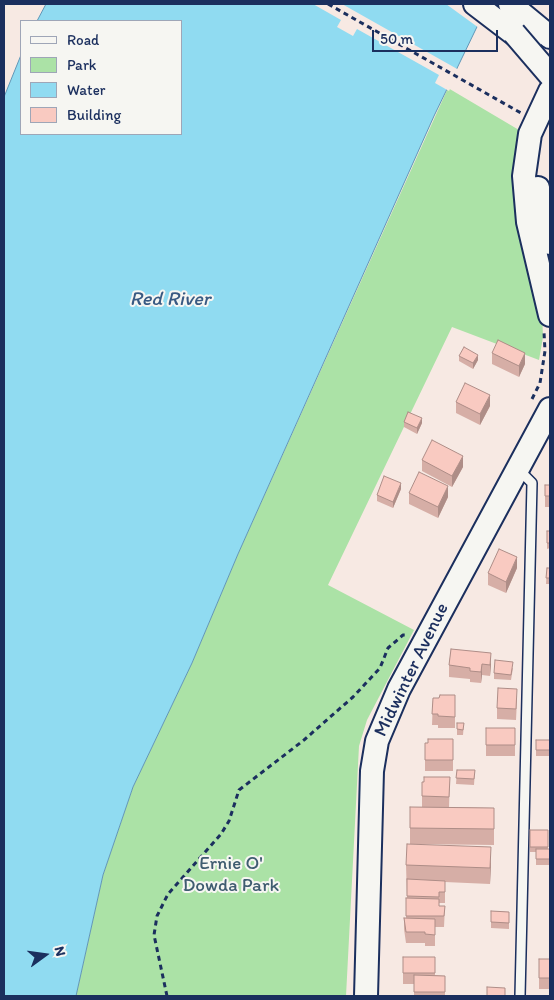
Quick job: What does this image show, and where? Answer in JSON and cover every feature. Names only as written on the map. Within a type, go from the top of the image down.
[{"type":"main road","points":[[475,4],[550,63]]},
{"type":"main road","points":[[510,4],[550,37]]},
{"type":"main road","points":[[514,33],[550,75]]},
{"type":"main road","points":[[547,320],[528,222],[524,176],[530,134],[550,91]]},
{"type":"main road","points":[[550,115],[540,144],[538,176],[542,212],[550,243]]},
{"type":"main road","name":"Midwinter Avenue","points":[[366,996],[372,771],[377,741],[399,689],[517,468],[543,407]]},
{"type":"lane","points":[[517,468],[532,483],[520,996]]},
{"type":"path","points":[[328,4],[524,115]]},
{"type":"path","points":[[543,407],[540,383],[547,320]]},
{"type":"path","points":[[166,996],[154,935],[157,916],[168,894],[221,834],[229,821],[240,790],[304,740],[353,697],[380,668],[392,645],[403,635],[411,636]]},
{"type":"green space","name":"Ernie O' Dowda Park","points":[[448,88],[519,130],[514,157],[514,192],[542,311],[543,337],[539,360],[452,327],[328,585],[414,630],[367,720],[359,746],[346,996],[76,996],[103,875],[133,787],[192,663],[238,554]]},
{"type":"water","name":"Red River","points":[[46,4],[488,4],[434,116],[238,554],[192,663],[133,787],[103,875],[76,996],[4,996],[4,97],[20,57],[20,135],[182,135],[182,20],[38,20]]},
{"type":"pier","points":[[313,4],[342,4],[459,70],[449,91],[435,83],[439,75],[357,29],[353,36],[337,27],[341,20]]},
{"type":"pier","points":[[446,4],[491,4],[479,28]]},
{"type":"building","points":[[498,340],[525,353],[519,366],[492,353]]},
{"type":"building","points":[[464,347],[478,355],[473,363],[459,356]]},
{"type":"building","points":[[465,383],[490,395],[480,414],[456,402]]},
{"type":"building","points":[[408,412],[422,418],[417,428],[404,422]]},
{"type":"building","points":[[432,440],[463,456],[452,476],[422,460]]},
{"type":"building","points":[[419,472],[448,486],[438,507],[409,493]]},
{"type":"building","points":[[384,476],[401,483],[393,502],[377,495]]},
{"type":"building","points":[[545,485],[550,485],[550,496],[545,496]]},
{"type":"building","points":[[547,531],[550,531],[550,543],[547,543]]},
{"type":"building","points":[[499,549],[517,557],[506,582],[488,573]]},
{"type":"building","points":[[547,568],[550,568],[550,578],[546,578]]},
{"type":"building","points":[[451,649],[491,653],[490,665],[482,664],[481,672],[470,671],[470,668],[449,665]]},
{"type":"building","points":[[495,660],[513,662],[511,675],[494,673]]},
{"type":"building","points":[[498,688],[517,689],[516,709],[497,708]]},
{"type":"building","points":[[440,695],[455,695],[455,717],[432,714],[433,698],[439,698]]},
{"type":"building","points":[[457,723],[464,723],[463,730],[457,729]]},
{"type":"building","points":[[486,728],[515,728],[515,745],[486,745]]},
{"type":"building","points":[[428,739],[453,739],[453,760],[425,760],[425,743],[428,743]]},
{"type":"building","points":[[536,740],[550,740],[550,750],[536,750]]},
{"type":"building","points":[[457,770],[475,770],[474,779],[456,778]]},
{"type":"building","points":[[424,777],[450,777],[449,797],[422,796]]},
{"type":"building","points":[[410,807],[494,808],[494,829],[410,828]]},
{"type":"building","points":[[530,830],[548,830],[548,847],[530,847]]},
{"type":"building","points":[[407,844],[491,847],[490,868],[406,865]]},
{"type":"building","points":[[536,849],[550,849],[550,859],[536,859]]},
{"type":"building","points":[[407,879],[445,881],[445,892],[439,892],[439,897],[407,896]]},
{"type":"building","points":[[406,898],[439,899],[439,906],[445,906],[444,916],[406,916]]},
{"type":"building","points":[[491,911],[509,912],[509,923],[491,922]]},
{"type":"building","points":[[404,918],[435,919],[435,935],[425,934],[425,932],[406,932]]},
{"type":"building","points":[[403,957],[435,957],[435,973],[403,973]]},
{"type":"building","points":[[539,959],[550,959],[550,978],[539,978]]},
{"type":"building","points":[[414,975],[445,976],[445,992],[414,992]]},
{"type":"building","points":[[487,987],[505,988],[505,996],[487,996]]}]
